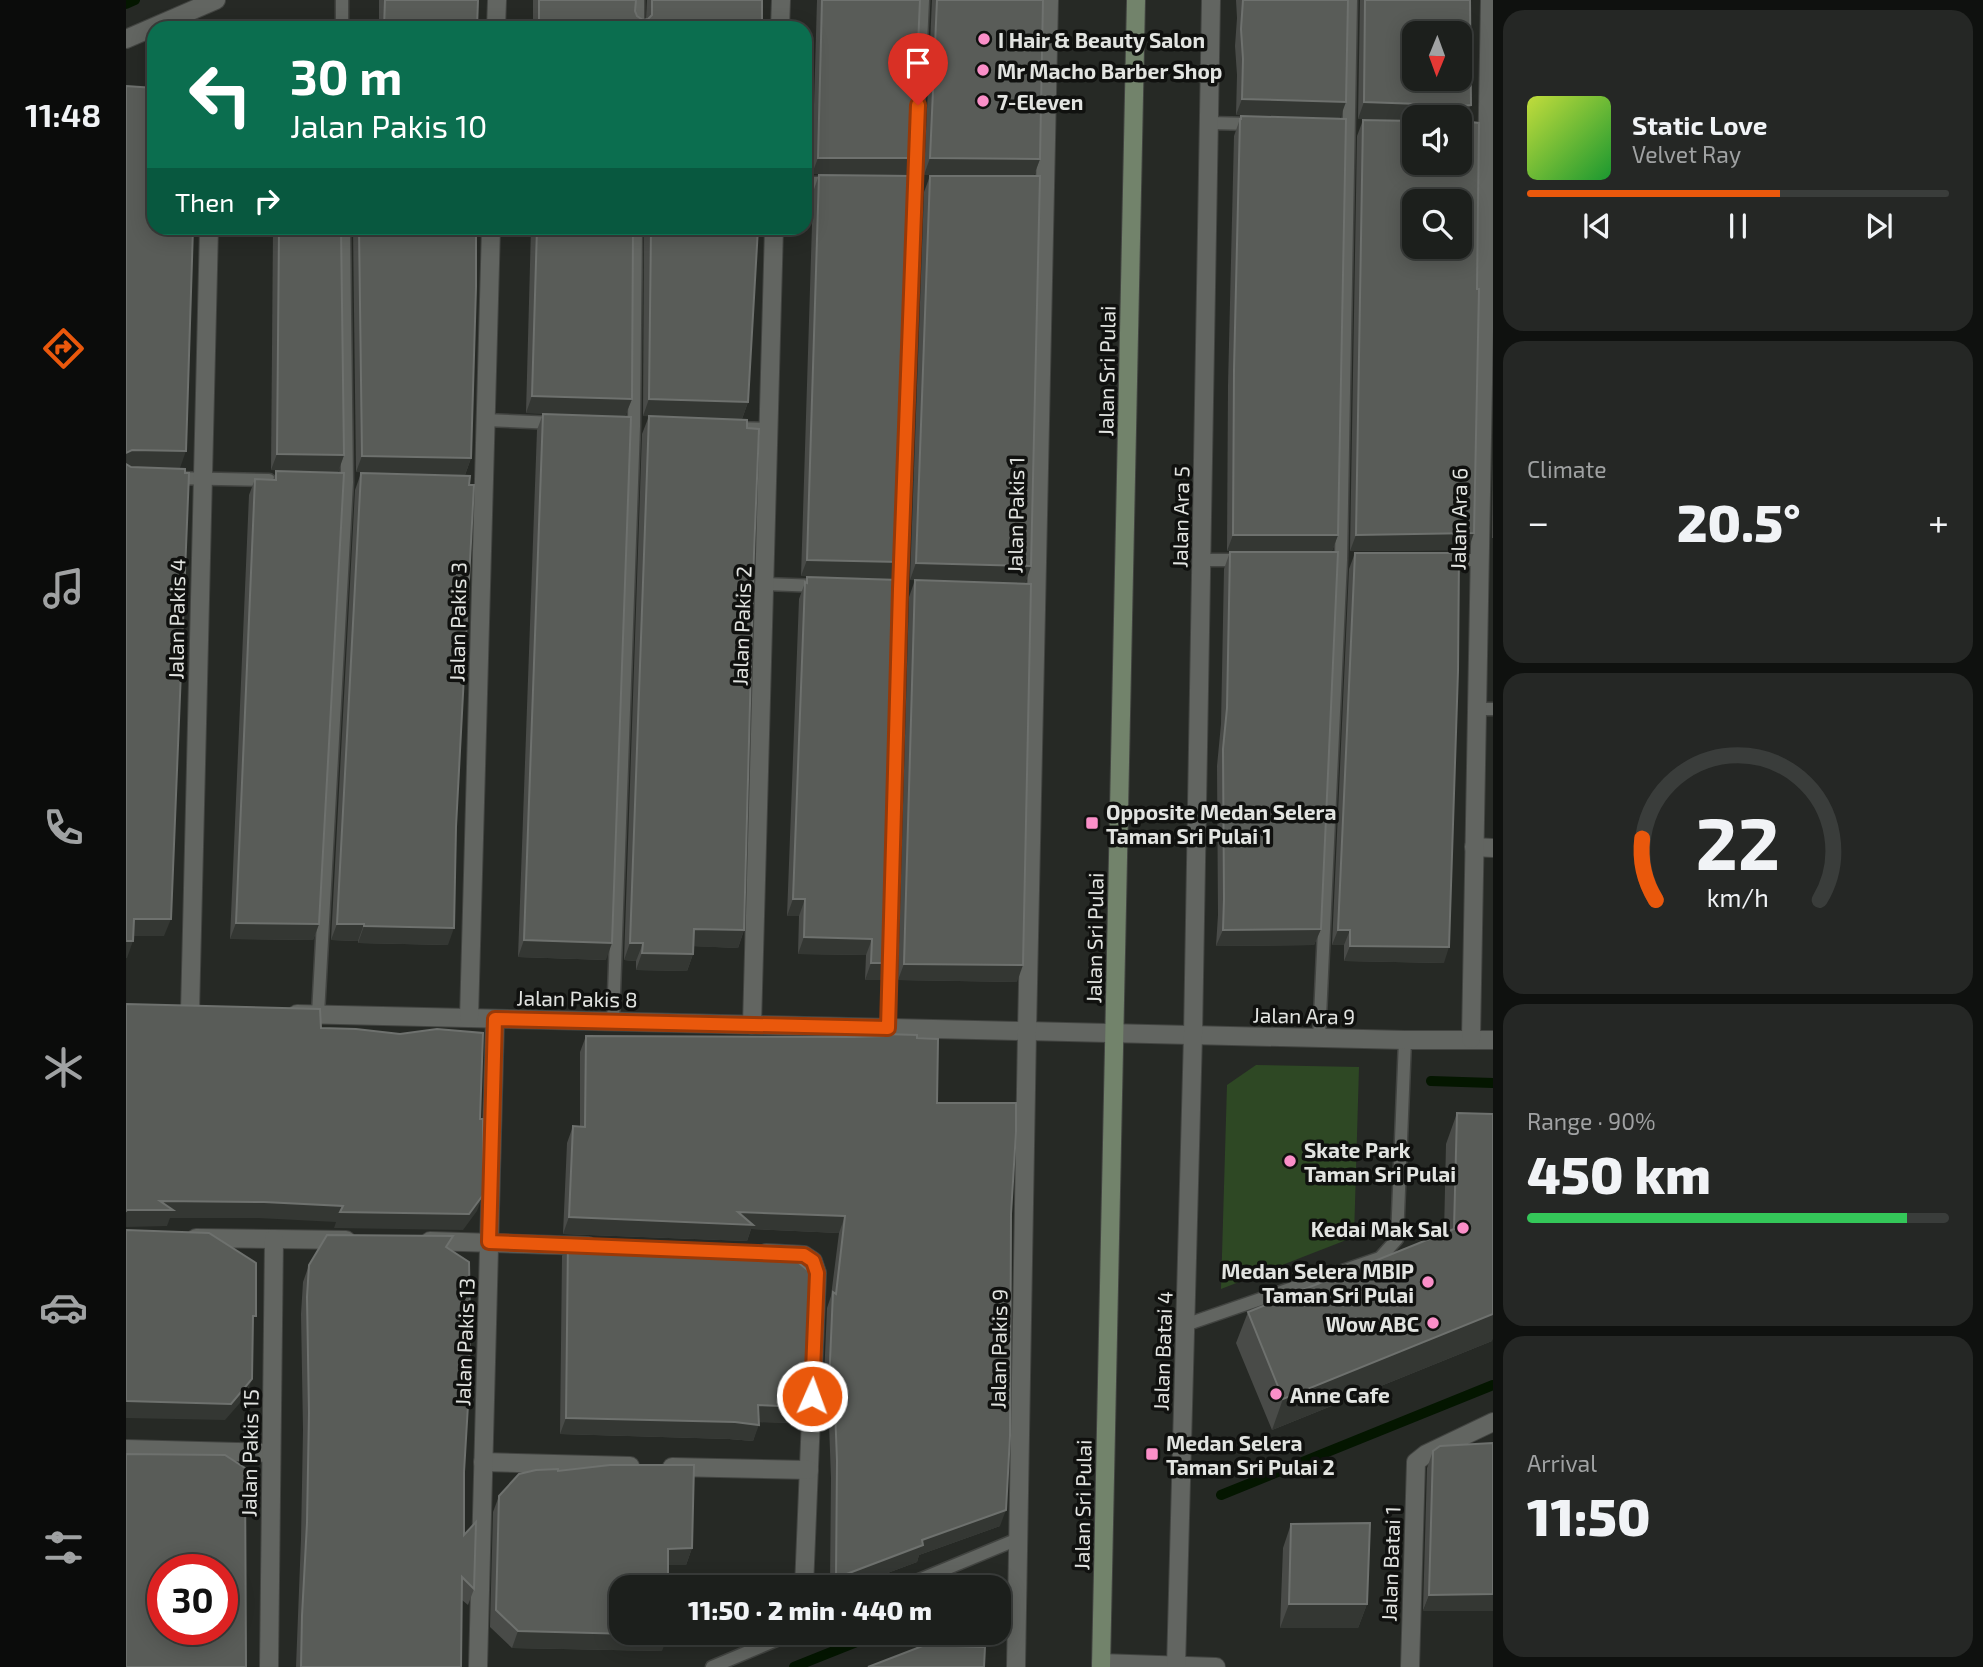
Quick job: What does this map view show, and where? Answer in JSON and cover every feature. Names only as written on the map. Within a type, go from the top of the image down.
[{"type":"street","points":[[185,21],[216,0]]},
{"type":"street","points":[[496,21],[497,0]]},
{"type":"street","points":[[780,21],[781,0]]},
{"type":"street","name":"Jalan Pakis 1","points":[[1027,1031],[1030,592],[1039,184],[1049,0]]},
{"type":"street","name":"Jalan Sri Pulai","points":[[1101,1665],[1136,0]]},
{"type":"street","name":"Jalan Ara 5","points":[[1193,1035],[1211,0]]},
{"type":"street","name":"Jalan Ara 6","points":[[1471,1039],[1474,847],[1485,709],[1484,568],[1489,288],[1485,131],[1491,2]]},
{"type":"street","points":[[126,39],[147,33]]},
{"type":"street","name":"Jalan Pakis 4","points":[[190,1012],[209,235]]},
{"type":"street","name":"Jalan Pakis 3","points":[[469,1018],[477,484],[485,420],[491,235]]},
{"type":"street","name":"Jalan Pakis 2","points":[[752,1025],[774,235]]},
{"type":"street","points":[[1474,847],[1493,848]]},
{"type":"street","name":"Jalan Pakis 8","points":[[280,1014],[1115,1034]]},
{"type":"street","name":"Jalan Pakis 13","points":[[478,1667],[495,1019]]},
{"type":"street","name":"Jalan Pakis 9","points":[[1016,1667],[1027,1031]]},
{"type":"street","name":"Jalan Ara 9","points":[[1115,1034],[1405,1041],[1493,1040]]},
{"type":"street","name":"Jalan Batai 4","points":[[1176,1666],[1193,1035]]},
{"type":"street","points":[[180,1238],[368,1240]]},
{"type":"street","name":"Jalan Pakis 15","points":[[269,1667],[274,1239]]},
{"type":"street","points":[[408,1241],[599,1246]]},
{"type":"street","points":[[749,1253],[804,1255],[813,1261],[817,1273],[805,1575]]},
{"type":"street","name":"Jalan Batai 1","points":[[1410,1667],[1416,1462],[1426,1454],[1493,1422]]},
{"type":"street","points":[[126,1449],[271,1453]]},
{"type":"street","points":[[483,1462],[809,1470]]},
{"type":"street","points":[[1101,1665],[1216,1667]]},
{"type":"lane","points":[[342,0],[342,21]]},
{"type":"lane","points":[[638,0],[638,21]]},
{"type":"lane","points":[[888,1028],[893,588],[921,184],[923,0]]},
{"type":"lane","points":[[1319,1038],[1340,560],[1355,127],[1351,0]]},
{"type":"lane","points":[[1209,123],[1265,125]]},
{"type":"lane","points":[[1334,127],[1355,127]]},
{"type":"lane","points":[[812,183],[846,183]]},
{"type":"lane","points":[[901,184],[921,184]]},
{"type":"lane","points":[[318,1014],[340,482],[344,235]]},
{"type":"lane","points":[[613,1021],[634,426],[636,235]]},
{"type":"lane","points":[[485,420],[566,423]]},
{"type":"lane","points":[[715,428],[769,429]]},
{"type":"lane","points":[[164,478],[281,480]]},
{"type":"lane","points":[[340,482],[361,482]]},
{"type":"lane","points":[[1202,559],[1257,560]]},
{"type":"lane","points":[[1327,560],[1354,560]]},
{"type":"lane","points":[[1424,560],[1484,568]]},
{"type":"lane","points":[[765,584],[832,586]]},
{"type":"lane","points":[[893,588],[914,589]]},
{"type":"lane","points":[[1185,1325],[1380,1258],[1397,1239],[1405,1041]]},
{"type":"lane","points":[[931,1575],[1018,1539]]},
{"type":"lane","points":[[1011,1616],[1017,1614]]},
{"type":"lane","points":[[712,1667],[764,1645]]},
{"type":"lane","points":[[906,1657],[937,1645]]},
{"type":"green space","name":"Skate Park Taman Sri Pulai","points":[[1256,1065],[1359,1067],[1354,1237],[1221,1289],[1227,1085]]},
{"type":"building","points":[[385,0],[478,0],[477,21],[384,21]]},
{"type":"building","points":[[539,0],[636,0],[635,11],[643,20],[652,15],[652,0],[762,0],[762,21],[539,21]]},
{"type":"building","points":[[822,0],[920,0],[913,158],[818,158]]},
{"type":"building","points":[[937,0],[1043,0],[1040,159],[930,158]]},
{"type":"building","points":[[1243,0],[1348,0],[1346,102],[1242,99]]},
{"type":"building","points":[[1365,0],[1470,0],[1470,21],[1402,21],[1402,91],[1471,91],[1471,105],[1364,102]]},
{"type":"building","points":[[126,86],[147,88],[147,235],[193,235],[186,451],[132,450],[126,453]]},
{"type":"building","points":[[1241,116],[1346,119],[1338,535],[1233,535],[1234,370]]},
{"type":"building","points":[[1363,120],[1402,121],[1402,175],[1472,175],[1472,122],[1479,123],[1474,533],[1356,535]]},
{"type":"building","points":[[819,175],[912,176],[899,562],[807,560]]},
{"type":"building","points":[[930,176],[1040,176],[1031,566],[916,563]]},
{"type":"building","points":[[279,235],[341,235],[344,455],[277,454]]},
{"type":"building","points":[[359,235],[476,235],[471,458],[362,456]]},
{"type":"building","points":[[537,235],[633,235],[632,399],[532,396]]},
{"type":"building","points":[[651,235],[758,235],[748,402],[649,399]]},
{"type":"building","points":[[543,414],[631,417],[612,943],[524,940]]},
{"type":"building","points":[[649,416],[747,420],[747,428],[759,429],[744,930],[694,929],[693,954],[642,953],[643,943],[630,943]]},
{"type":"building","points":[[126,464],[131,467],[185,469],[185,473],[189,473],[171,919],[134,919],[133,941],[126,941]]},
{"type":"building","points":[[276,471],[344,473],[319,924],[236,923],[255,479],[276,480]]},
{"type":"building","points":[[361,473],[470,476],[469,485],[474,485],[456,827],[454,928],[337,924]]},
{"type":"building","points":[[1230,552],[1338,552],[1321,929],[1223,930],[1223,749],[1227,708]]},
{"type":"building","points":[[1355,553],[1459,553],[1449,947],[1350,946],[1350,930],[1338,930]]},
{"type":"building","points":[[807,577],[898,580],[887,963],[871,963],[872,939],[804,937],[805,899],[793,899]]},
{"type":"building","points":[[915,580],[1031,584],[1023,965],[904,964]]},
{"type":"building","points":[[126,1004],[320,1009],[321,1028],[400,1034],[437,1029],[483,1033],[480,1119],[483,1119],[483,1195],[469,1214],[340,1212],[343,1206],[160,1201],[173,1210],[126,1211]]},
{"type":"building","points":[[917,1035],[917,1038],[938,1039],[937,1103],[1016,1103],[1011,1214],[1010,1436],[1006,1510],[922,1540],[923,1545],[844,1575],[836,1575],[835,1408],[828,1407],[833,1292],[836,1294],[845,1216],[738,1212],[753,1225],[569,1217],[573,1126],[585,1127],[586,1036]]},
{"type":"building","name":"Medan Selera MBIP Taman Sri Pulai","points":[[1457,1113],[1493,1114],[1493,1314],[1283,1399],[1248,1312],[1454,1229]]},
{"type":"building","points":[[126,1230],[209,1233],[256,1263],[252,1379],[231,1404],[126,1401]]},
{"type":"building","points":[[327,1235],[453,1236],[446,1247],[469,1262],[469,1388],[464,1472],[464,1535],[476,1522],[474,1589],[462,1577],[461,1667],[301,1667],[309,1413],[307,1297],[309,1265]]},
{"type":"building","points":[[568,1240],[782,1249],[811,1273],[805,1407],[758,1405],[759,1425],[735,1422],[566,1418]]},
{"type":"building","points":[[1493,1443],[1493,1594],[1429,1595],[1433,1451],[1440,1446]]},
{"type":"building","points":[[126,1454],[225,1455],[245,1468],[246,1667],[126,1667]]},
{"type":"building","points":[[610,1465],[694,1465],[692,1548],[668,1549],[668,1575],[609,1575],[609,1633],[518,1631],[496,1610],[499,1496],[519,1474],[536,1470],[558,1471]]},
{"type":"building","points":[[1370,1523],[1367,1604],[1289,1604],[1291,1524]]},
{"type":"building","points":[[925,1645],[985,1647],[984,1667],[868,1667]]},
{"type":"waterway","points":[[126,4],[135,0]]},
{"type":"waterway","points":[[1431,1081],[1493,1083]]},
{"type":"waterway","points":[[1221,1495],[1493,1385]]},
{"type":"waterway","points":[[794,1667],[849,1645]]},
{"type":"place","name":"I Hair & Beauty Salon","points":[[984,39]]},
{"type":"place","name":"Mr Macho Barber Shop","points":[[983,70]]},
{"type":"place","name":"7-Eleven","points":[[983,101]]},
{"type":"place","name":"Opposite Medan Selera Taman Sri Pulai 1","points":[[1092,823]]},
{"type":"place","name":"Skate Park Taman Sri Pulai","points":[[1290,1161]]},
{"type":"place","name":"Kedai Mak Sal","points":[[1463,1228]]},
{"type":"place","name":"Medan Selera MBIP Taman Sri Pulai","points":[[1428,1282]]},
{"type":"place","name":"Wow ABC","points":[[1433,1323]]},
{"type":"place","name":"Anne Cafe","points":[[1276,1394]]},
{"type":"place","name":"Medan Selera Taman Sri Pulai 2","points":[[1152,1454]]},
{"type":"route","points":[[812,1396],[817,1273],[813,1261],[804,1255],[489,1242],[495,1019],[888,1028],[900,589],[918,105]]}]
